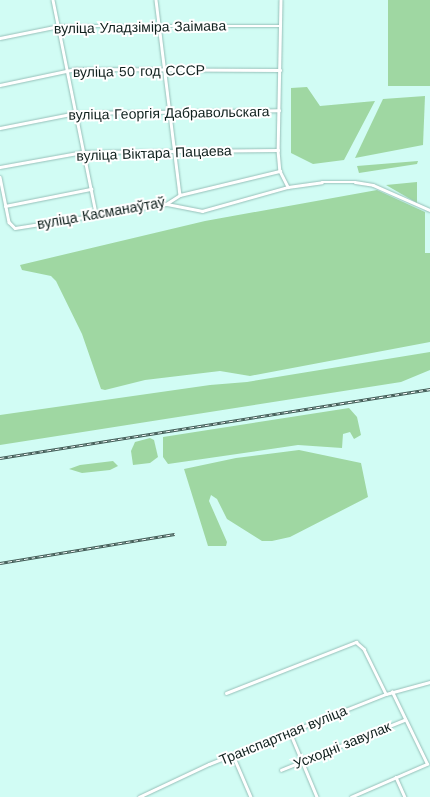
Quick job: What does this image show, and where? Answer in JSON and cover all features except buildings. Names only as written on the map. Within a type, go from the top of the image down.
[{"type":"street","points":[[53,0],[96,214]]},
{"type":"street","points":[[156,0],[180,195]]},
{"type":"street","points":[[281,0],[278,150],[280,171],[288,187]]},
{"type":"street","name":"вуліца Уладзіміра Заімава","points":[[0,38],[59,26],[281,26]]},
{"type":"street","name":"вуліца 50 год СССР","points":[[0,85],[68,72],[165,69],[280,70]]},
{"type":"street","name":"вуліца Георгія Дабравольскага","points":[[0,128],[76,113],[279,110]]},
{"type":"street","name":"вуліца Віктара Пацаева","points":[[0,167],[83,152],[278,150]]},
{"type":"street","name":"вуліца Касманаўтаў","points":[[5,206],[8,222],[15,228],[166,204],[180,195],[280,171]]},
{"type":"street","points":[[0,177],[5,206],[91,188]]},
{"type":"street","points":[[166,204],[202,211],[288,187],[322,182],[367,183],[430,210]]},
{"type":"street","points":[[226,693],[353,643],[364,649],[386,694]]},
{"type":"street","name":"Транспартная вуліца","points":[[139,797],[234,755],[386,694],[430,682]]},
{"type":"street","points":[[351,797],[427,764],[392,692]]},
{"type":"street","name":"Усходні завулак","points":[[281,770],[404,720]]},
{"type":"street","points":[[290,732],[317,797]]},
{"type":"street","points":[[234,755],[251,797]]},
{"type":"street","points":[[396,777],[405,797]]},
{"type":"green space","points":[[388,0],[430,0],[430,86],[388,86]]},
{"type":"green space","points":[[307,87],[320,106],[375,101],[344,160],[313,164],[291,153],[291,88]]},
{"type":"green space","points":[[425,96],[423,145],[355,158],[383,99]]},
{"type":"green space","points":[[418,161],[417,164],[359,173],[357,166]]},
{"type":"green space","points":[[417,182],[417,203],[386,185]]},
{"type":"green space","points":[[377,190],[425,212],[425,253],[430,253],[430,342],[250,376],[220,371],[145,380],[105,390],[101,389],[82,334],[56,281],[51,276],[22,270],[20,265],[205,221]]},
{"type":"green space","points":[[430,352],[430,370],[401,382],[0,445],[0,415],[210,385],[247,382]]},
{"type":"green space","points":[[349,408],[357,417],[361,435],[354,439],[350,432],[343,434],[342,448],[298,445],[168,464],[163,457],[163,437]]},
{"type":"green space","points":[[150,438],[154,440],[158,457],[150,463],[133,465],[131,451],[135,442]]},
{"type":"green space","points":[[299,450],[361,463],[368,497],[290,537],[262,541],[227,519],[217,499],[211,495],[209,501],[227,542],[226,546],[208,546],[184,469],[236,458]]},
{"type":"green space","points":[[113,461],[118,466],[110,470],[82,473],[69,469],[80,465]]},
{"type":"railway","points":[[0,458],[430,389]]},
{"type":"railway","points":[[0,563],[175,534]]}]
